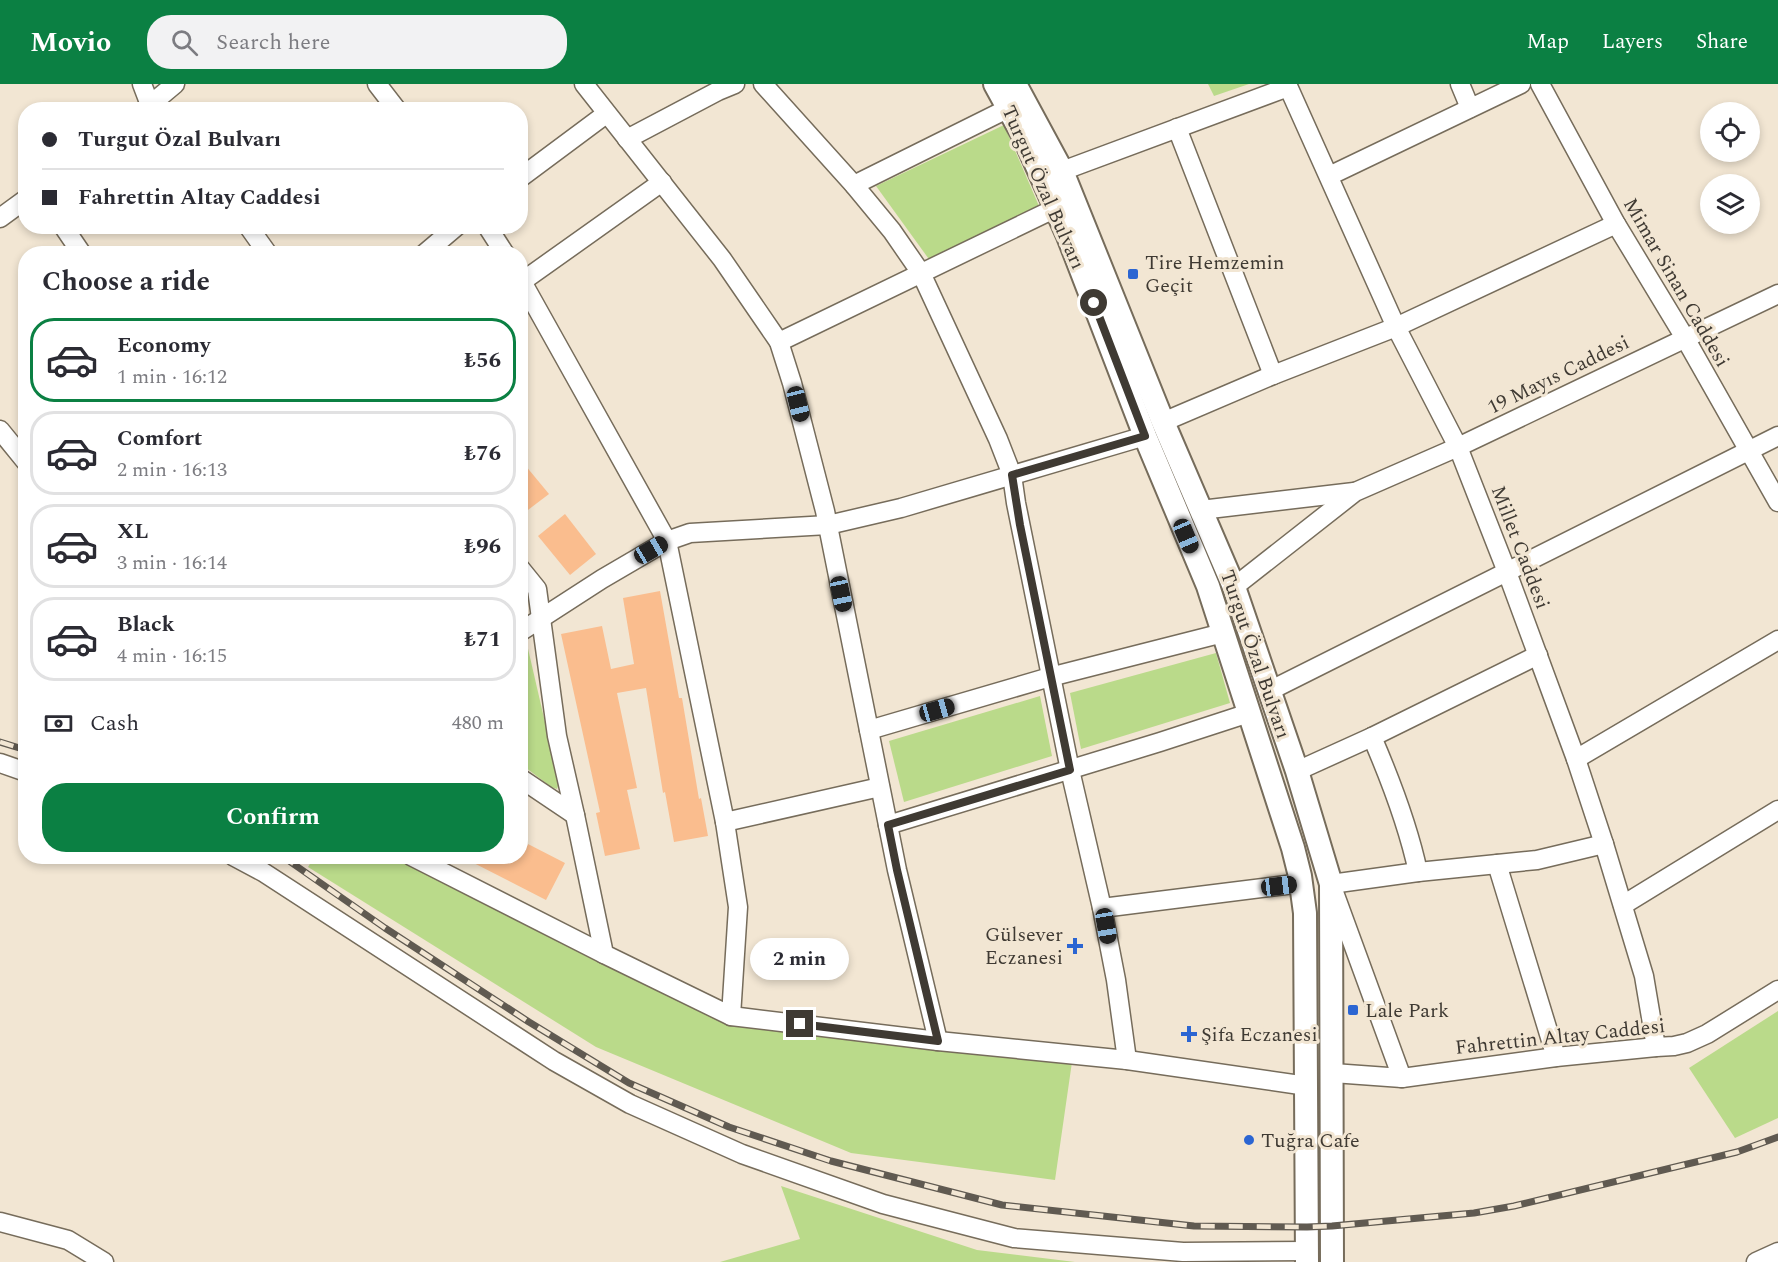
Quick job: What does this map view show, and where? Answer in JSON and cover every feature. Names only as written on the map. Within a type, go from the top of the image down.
[{"type":"main road","name":"Turgut Özal Bulvarı","points":[[995,84],[1009,108],[1056,208],[1154,429],[1201,510],[1234,587],[1297,771],[1331,884],[1332,1262]]},
{"type":"main road","name":"Turgut Özal Bulvarı","points":[[1015,84],[1062,171],[1208,586],[1275,790],[1302,884],[1306,923],[1307,1257]]},
{"type":"street","points":[[142,84],[147,102]]},
{"type":"street","points":[[156,102],[176,84]]},
{"type":"street","points":[[376,84],[391,102]]},
{"type":"street","points":[[584,84],[722,259],[779,342],[792,383],[828,525],[897,870],[938,1041]]},
{"type":"street","points":[[627,139],[735,84]]},
{"type":"street","points":[[763,84],[855,185],[892,231],[921,273],[998,439],[1012,475],[1050,677],[1102,908],[1116,980],[1127,1060]]},
{"type":"street","points":[[1460,84],[1470,108]]},
{"type":"street","points":[[1329,176],[1521,84]]},
{"type":"street","name":"Mimar Sinan Caddesi","points":[[1540,84],[1616,224],[1778,502]]},
{"type":"street","points":[[1062,171],[1288,86]]},
{"type":"street","name":"Millet Caddesi","points":[[1288,86],[1396,327],[1458,447],[1507,572],[1576,759],[1604,844],[1644,976],[1656,1047]]},
{"type":"street","points":[[855,185],[1009,108]]},
{"type":"street","points":[[528,172],[606,114]]},
{"type":"street","points":[[1177,128],[1273,375]]},
{"type":"street","points":[[528,276],[662,182]]},
{"type":"street","points":[[0,218],[18,205]]},
{"type":"street","points":[[779,342],[1056,208]]},
{"type":"street","points":[[528,627],[602,579],[667,541],[690,533],[828,525],[901,508],[1154,429],[1273,375],[1396,327],[1616,224]]},
{"type":"street","points":[[433,246],[448,234]]},
{"type":"street","points":[[528,293],[667,541],[725,822],[738,907],[731,1016]]},
{"type":"street","name":"19 Mayıs Caddesi","points":[[1355,492],[1458,447],[1778,294]]},
{"type":"street","points":[[0,430],[18,452]]},
{"type":"street","points":[[1269,691],[1778,436]]},
{"type":"street","points":[[1201,510],[1355,492]]},
{"type":"street","points":[[1234,587],[1355,492]]},
{"type":"street","points":[[528,578],[537,589],[557,736],[604,954]]},
{"type":"street","points":[[869,730],[1050,677],[1223,633]]},
{"type":"street","points":[[1576,759],[1778,640]]},
{"type":"street","points":[[1297,771],[1372,737],[1538,655]]},
{"type":"street","points":[[888,825],[1249,713]]},
{"type":"street","points":[[1372,737],[1408,828],[1418,872]]},
{"type":"street","points":[[0,763],[18,769]]},
{"type":"street","points":[[528,783],[575,815]]},
{"type":"street","points":[[725,822],[880,787]]},
{"type":"street","points":[[1623,905],[1778,810]]},
{"type":"street","points":[[1402,1078],[1331,884],[1418,872],[1537,860],[1604,844]]},
{"type":"street","points":[[248,864],[554,1061],[630,1104],[742,1154],[883,1204],[1014,1238],[1183,1252],[1307,1257]]},
{"type":"street","points":[[427,864],[731,1016],[938,1041],[1127,1060],[1307,1086]]},
{"type":"street","points":[[1497,864],[1556,1057]]},
{"type":"street","points":[[1102,908],[1302,884]]},
{"type":"street","name":"Fahrettin Altay Caddesi","points":[[1333,1073],[1402,1078],[1556,1057],[1674,1046],[1707,1034],[1778,990]]},
{"type":"street","points":[[0,1222],[68,1240],[104,1262]]},
{"type":"street","points":[[1756,1262],[1778,1252]]},
{"type":"green space","points":[[1208,84],[1249,84],[1214,96]]},
{"type":"green space","points":[[1004,125],[1039,206],[931,262],[876,186]]},
{"type":"green space","points":[[528,649],[559,783],[557,789],[528,769]]},
{"type":"green space","points":[[1216,653],[1230,703],[1081,749],[1070,693]]},
{"type":"green space","points":[[1040,696],[1052,756],[904,802],[889,741]]},
{"type":"green space","points":[[310,864],[426,864],[731,1016],[1073,1055],[1055,1180],[851,1153],[596,1047],[308,867]]},
{"type":"green space","points":[[1778,1011],[1778,1118],[1735,1138],[1689,1068]]},
{"type":"green space","points":[[781,1186],[977,1250],[1075,1262],[720,1262],[800,1239]]},
{"type":"building","points":[[528,469],[549,494],[528,510]]},
{"type":"building","points":[[565,514],[596,554],[570,575],[538,536]]},
{"type":"building","points":[[660,591],[679,698],[682,698],[699,799],[701,798],[708,836],[674,842],[665,792],[663,793],[646,688],[617,693],[637,788],[627,790],[640,849],[605,856],[596,813],[600,812],[561,634],[602,626],[611,669],[634,664],[623,598]]},
{"type":"building","points":[[528,844],[565,863],[546,900],[476,864],[528,864]]},
{"type":"railway","points":[[0,742],[18,748]]},
{"type":"railway","points":[[293,864],[385,928],[529,1022],[629,1083],[729,1127],[831,1161],[1002,1205],[1194,1226],[1332,1226],[1474,1213],[1514,1206],[1737,1152],[1778,1137]]},
{"type":"place","name":"Tire Hemzemin Geçit","points":[[1133,274]]},
{"type":"place","name":"Gülsever Eczanesi","points":[[1075,946]]},
{"type":"place","name":"Lale Park","points":[[1353,1010]]},
{"type":"place","name":"Şifa Eczanesi","points":[[1189,1034]]},
{"type":"place","name":"Tuğra Cafe","points":[[1249,1140]]},
{"type":"route","points":[[800,1024],[938,1041],[888,825],[1070,770],[1012,475],[1145,436],[1094,303]]}]
